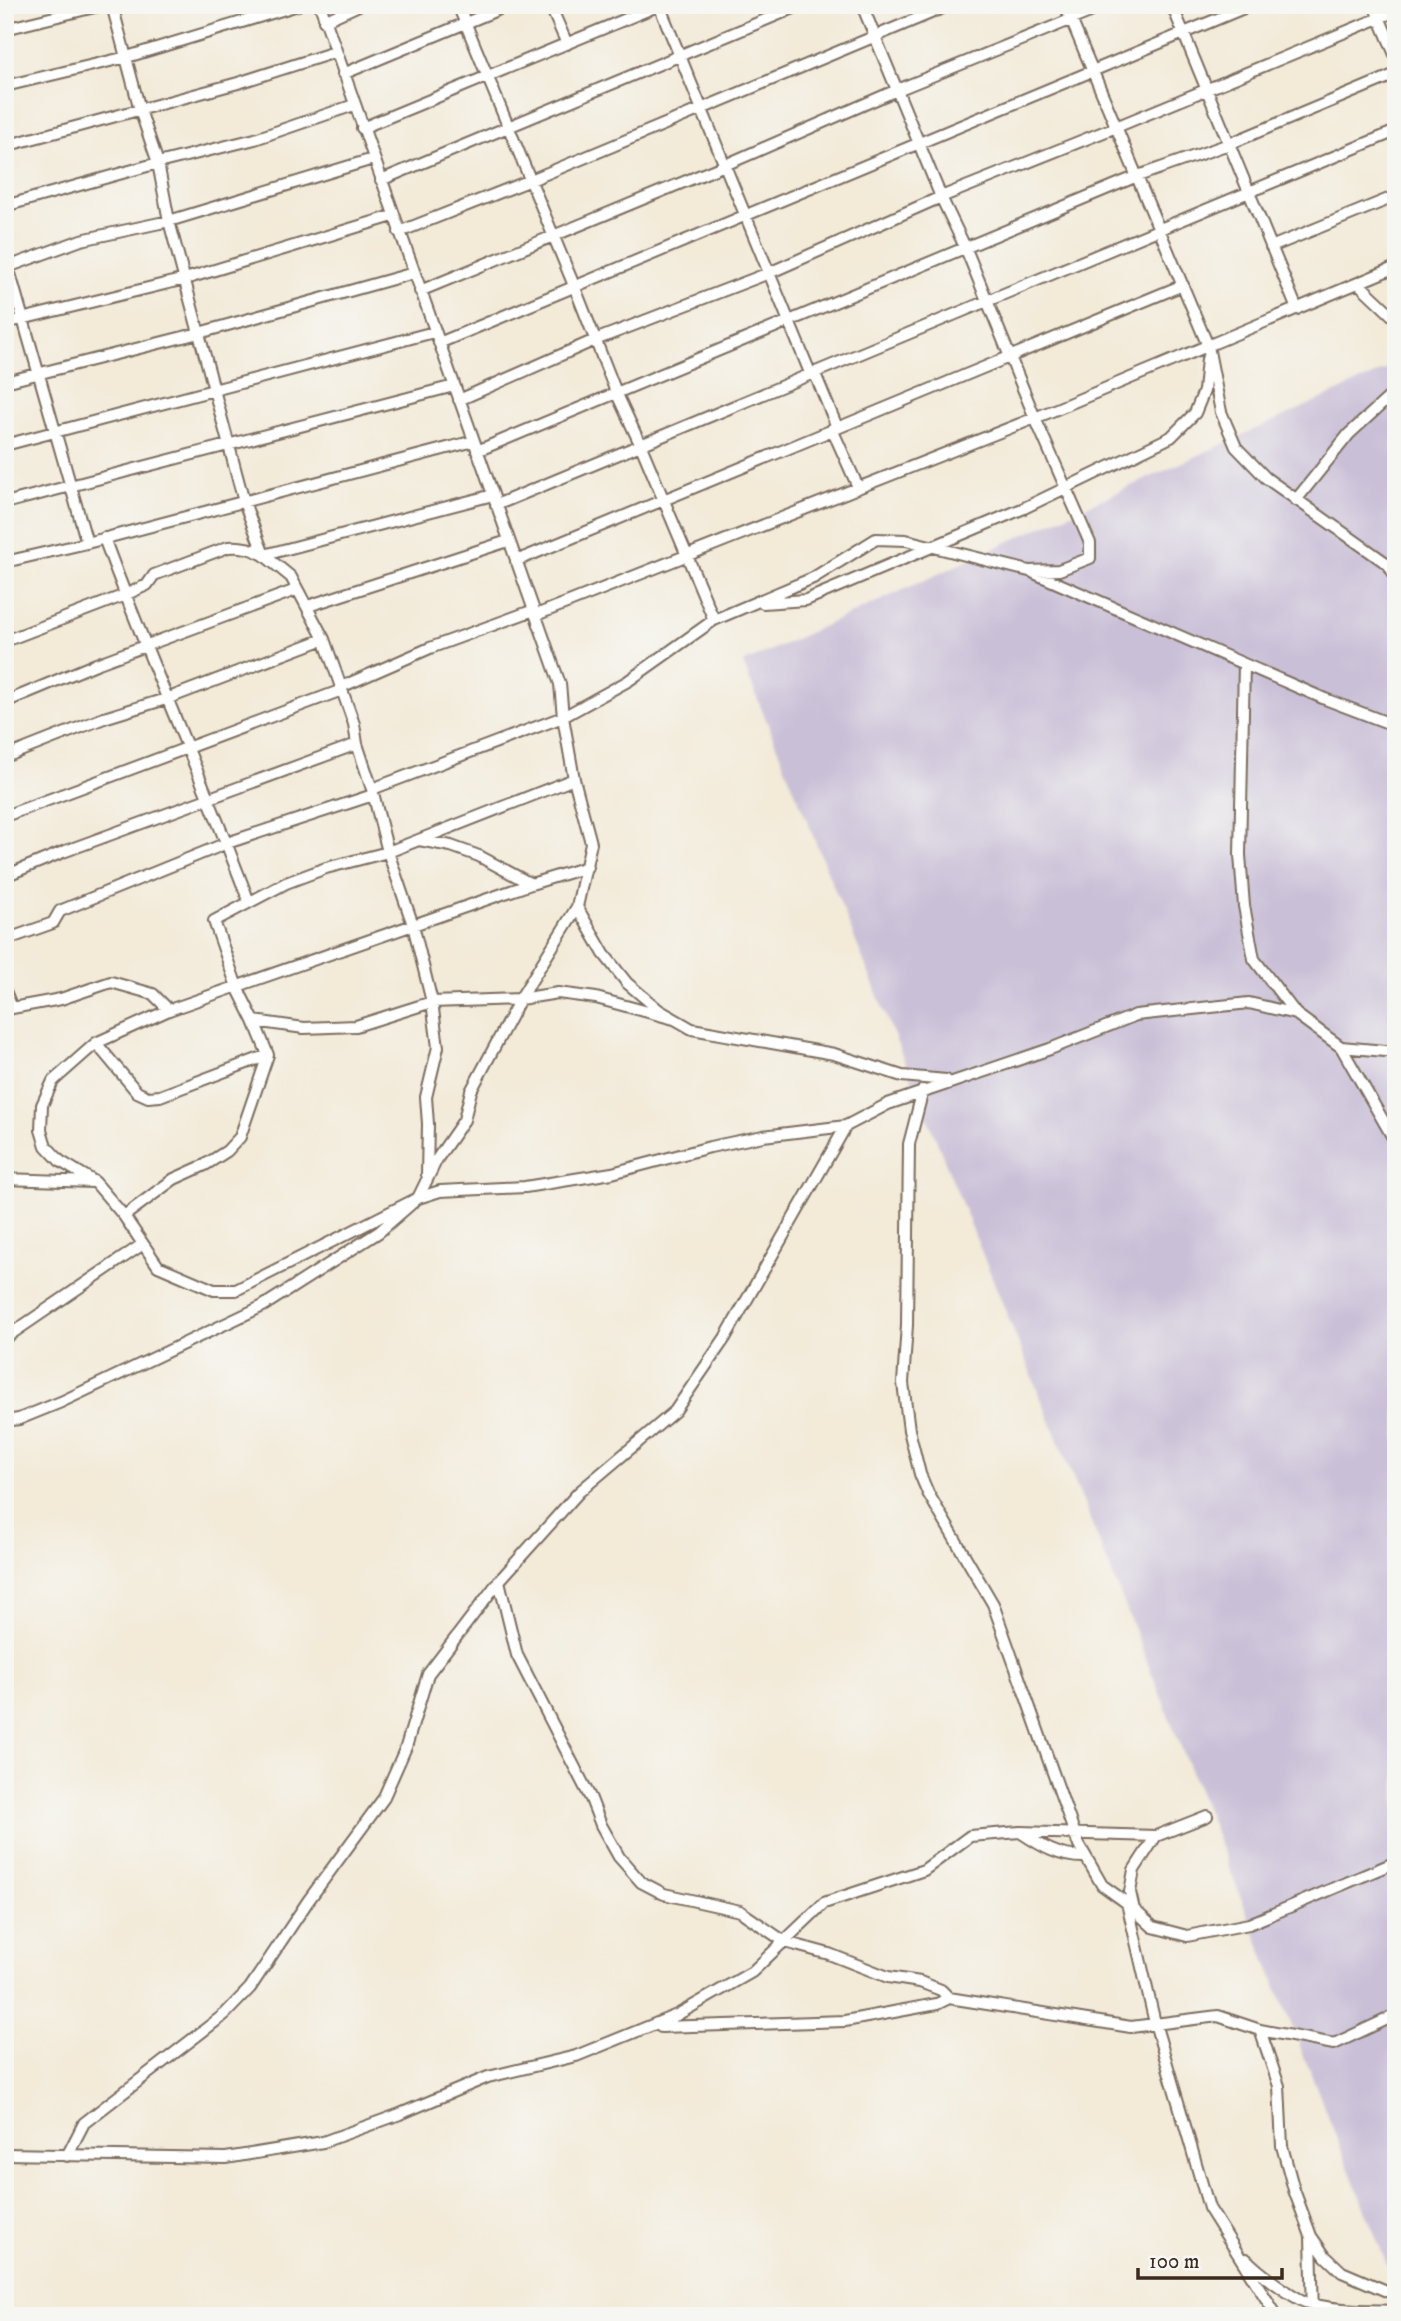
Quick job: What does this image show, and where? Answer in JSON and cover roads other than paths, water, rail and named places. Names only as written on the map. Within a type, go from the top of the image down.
[{"type":"street","points":[[5,29],[103,5]]},
{"type":"street","points":[[112,5],[140,110],[158,163],[169,221],[244,502],[264,555]]},
{"type":"street","points":[[5,86],[127,57],[298,5]]},
{"type":"street","points":[[5,1421],[19,1419],[61,1402],[264,1306],[379,1232],[418,1198],[427,1178],[464,1120],[471,1091],[520,999],[577,907],[587,867],[591,843],[574,779],[560,684],[320,5]]},
{"type":"street","points":[[324,21],[359,5]]},
{"type":"street","points":[[458,5],[616,392],[714,620]]},
{"type":"street","points":[[343,74],[509,5]]},
{"type":"street","points":[[550,5],[567,44]]},
{"type":"street","points":[[362,128],[659,5],[858,487]]},
{"type":"street","points":[[381,180],[801,5]]},
{"type":"street","points":[[862,5],[918,145],[966,250],[1035,418],[1090,542],[1090,558],[1059,570],[1029,571]]},
{"type":"street","points":[[399,232],[531,180],[950,5]]},
{"type":"street","points":[[1065,5],[1208,346],[1221,412],[1236,447],[1266,478],[1389,565],[1396,579]]},
{"type":"street","points":[[420,291],[725,165],[897,90],[1107,5]]},
{"type":"street","points":[[1172,5],[1297,309]]},
{"type":"street","points":[[439,343],[1251,5]]},
{"type":"street","points":[[1374,5],[1396,57]]},
{"type":"street","points":[[459,400],[595,340],[769,272],[941,197],[1116,128],[1396,11]]},
{"type":"street","points":[[5,146],[238,83],[335,52]]},
{"type":"street","points":[[5,562],[475,446],[616,392],[966,250],[1135,177],[1229,144],[1396,74]]},
{"type":"street","points":[[5,206],[255,139],[355,105]]},
{"type":"street","points":[[264,555],[494,500],[641,446],[1396,131]]},
{"type":"street","points":[[88,543],[6,264],[81,240],[169,221],[373,159]]},
{"type":"street","points":[[1272,247],[1396,196]]},
{"type":"street","points":[[5,323],[185,279],[393,216]]},
{"type":"street","points":[[6,814],[341,688],[430,648],[688,557],[1035,418],[1396,267]]},
{"type":"street","points":[[5,382],[199,333],[414,272]]},
{"type":"street","points":[[1358,283],[1396,319]]},
{"type":"street","points":[[516,561],[1182,285]]},
{"type":"street","points":[[5,445],[434,332]]},
{"type":"street","points":[[751,604],[806,600],[1066,489],[1171,437],[1195,413],[1204,391],[1208,346]]},
{"type":"street","points":[[5,503],[454,386]]},
{"type":"street","points":[[1296,500],[1349,434],[1396,391]]},
{"type":"street","points":[[104,538],[249,901]]},
{"type":"street","points":[[5,940],[52,923],[60,911],[227,843],[372,792],[563,717],[628,681],[714,620],[813,578],[876,539],[906,540],[1029,571],[1325,699],[1396,726]]},
{"type":"street","points":[[308,606],[508,541]]},
{"type":"street","points":[[5,641],[125,595],[147,585],[154,575],[229,547],[241,546],[255,550],[291,577],[324,639],[354,724],[357,744],[388,852],[413,925],[432,1002],[438,1046],[426,1097],[427,1178]]},
{"type":"street","points":[[5,702],[296,590]]},
{"type":"street","points":[[5,757],[104,718],[169,698],[324,639]]},
{"type":"street","points":[[1244,664],[1240,855],[1244,906],[1254,959],[1296,1014],[1341,1047],[1396,1143]]},
{"type":"street","points":[[5,876],[63,852],[357,744]]},
{"type":"street","points":[[124,1216],[174,1178],[205,1165],[227,1151],[240,1137],[268,1055],[237,987],[214,920],[286,883],[326,868],[388,852],[574,779]]},
{"type":"street","points":[[419,840],[451,846],[479,856],[531,884]]},
{"type":"street","points":[[587,867],[169,1010],[96,1042],[53,1081],[42,1105],[41,1130],[46,1146],[60,1161],[95,1182],[124,1216],[158,1266],[214,1290],[236,1290],[418,1198],[440,1191],[525,1187],[599,1175],[762,1136],[846,1126],[888,1104],[923,1090],[1050,1049],[1136,1015],[1248,1003],[1296,1014]]},
{"type":"street","points":[[577,907],[604,954],[627,983],[659,1010],[692,1029],[834,1054],[902,1076],[953,1080]]},
{"type":"street","points":[[5,990],[9,1009],[61,999],[111,982],[153,994],[169,1010]]},
{"type":"street","points":[[254,1021],[304,1028],[356,1026],[432,1002],[520,999],[558,993],[596,998],[674,1019]]},
{"type":"street","points":[[96,1042],[137,1092],[148,1097],[160,1096],[268,1055]]},
{"type":"street","points":[[1341,1047],[1396,1052]]},
{"type":"street","points":[[923,1090],[909,1144],[907,1325],[903,1382],[909,1430],[920,1474],[928,1493],[993,1604],[1075,1834],[1102,1885],[1153,1927],[1187,1936],[1249,1924],[1396,1862]]},
{"type":"street","points":[[67,2155],[84,2123],[225,2014],[250,1988],[308,1900],[383,1799],[406,1747],[428,1674],[499,1581],[579,1492],[675,1411],[725,1338],[846,1126]]},
{"type":"street","points":[[5,1179],[95,1182]]},
{"type":"street","points":[[5,1338],[143,1244]]},
{"type":"street","points":[[499,1581],[517,1655],[591,1799],[601,1825],[619,1857],[641,1882],[664,1894],[740,1911],[785,1942],[829,1954],[888,1977],[920,1982],[941,1990],[949,1998]]},
{"type":"street","points":[[5,2154],[226,2158],[323,2142],[400,2114],[488,2077],[576,2056],[648,2028],[705,2000],[752,1972],[824,1903],[924,1870],[970,1836],[1020,1832],[1156,1836],[1207,1816]]},
{"type":"street","points":[[1020,1832],[1048,1850],[1073,1857],[1086,1857]]},
{"type":"street","points":[[1156,1836],[1134,1870],[1130,1892],[1130,1906],[1154,2024],[1209,2208],[1277,2316]]},
{"type":"street","points":[[648,2028],[678,2024],[845,2021],[937,2004],[949,1998],[1131,2027],[1218,2016],[1260,2031],[1335,2044],[1396,2015]]},
{"type":"street","points":[[1260,2031],[1279,2086],[1282,2146],[1311,2236],[1325,2256],[1342,2272],[1396,2295]]},
{"type":"street","points":[[1225,2236],[1256,2270],[1306,2302],[1347,2309],[1396,2311]]},
{"type":"street","points":[[1311,2236],[1313,2316]]}]
